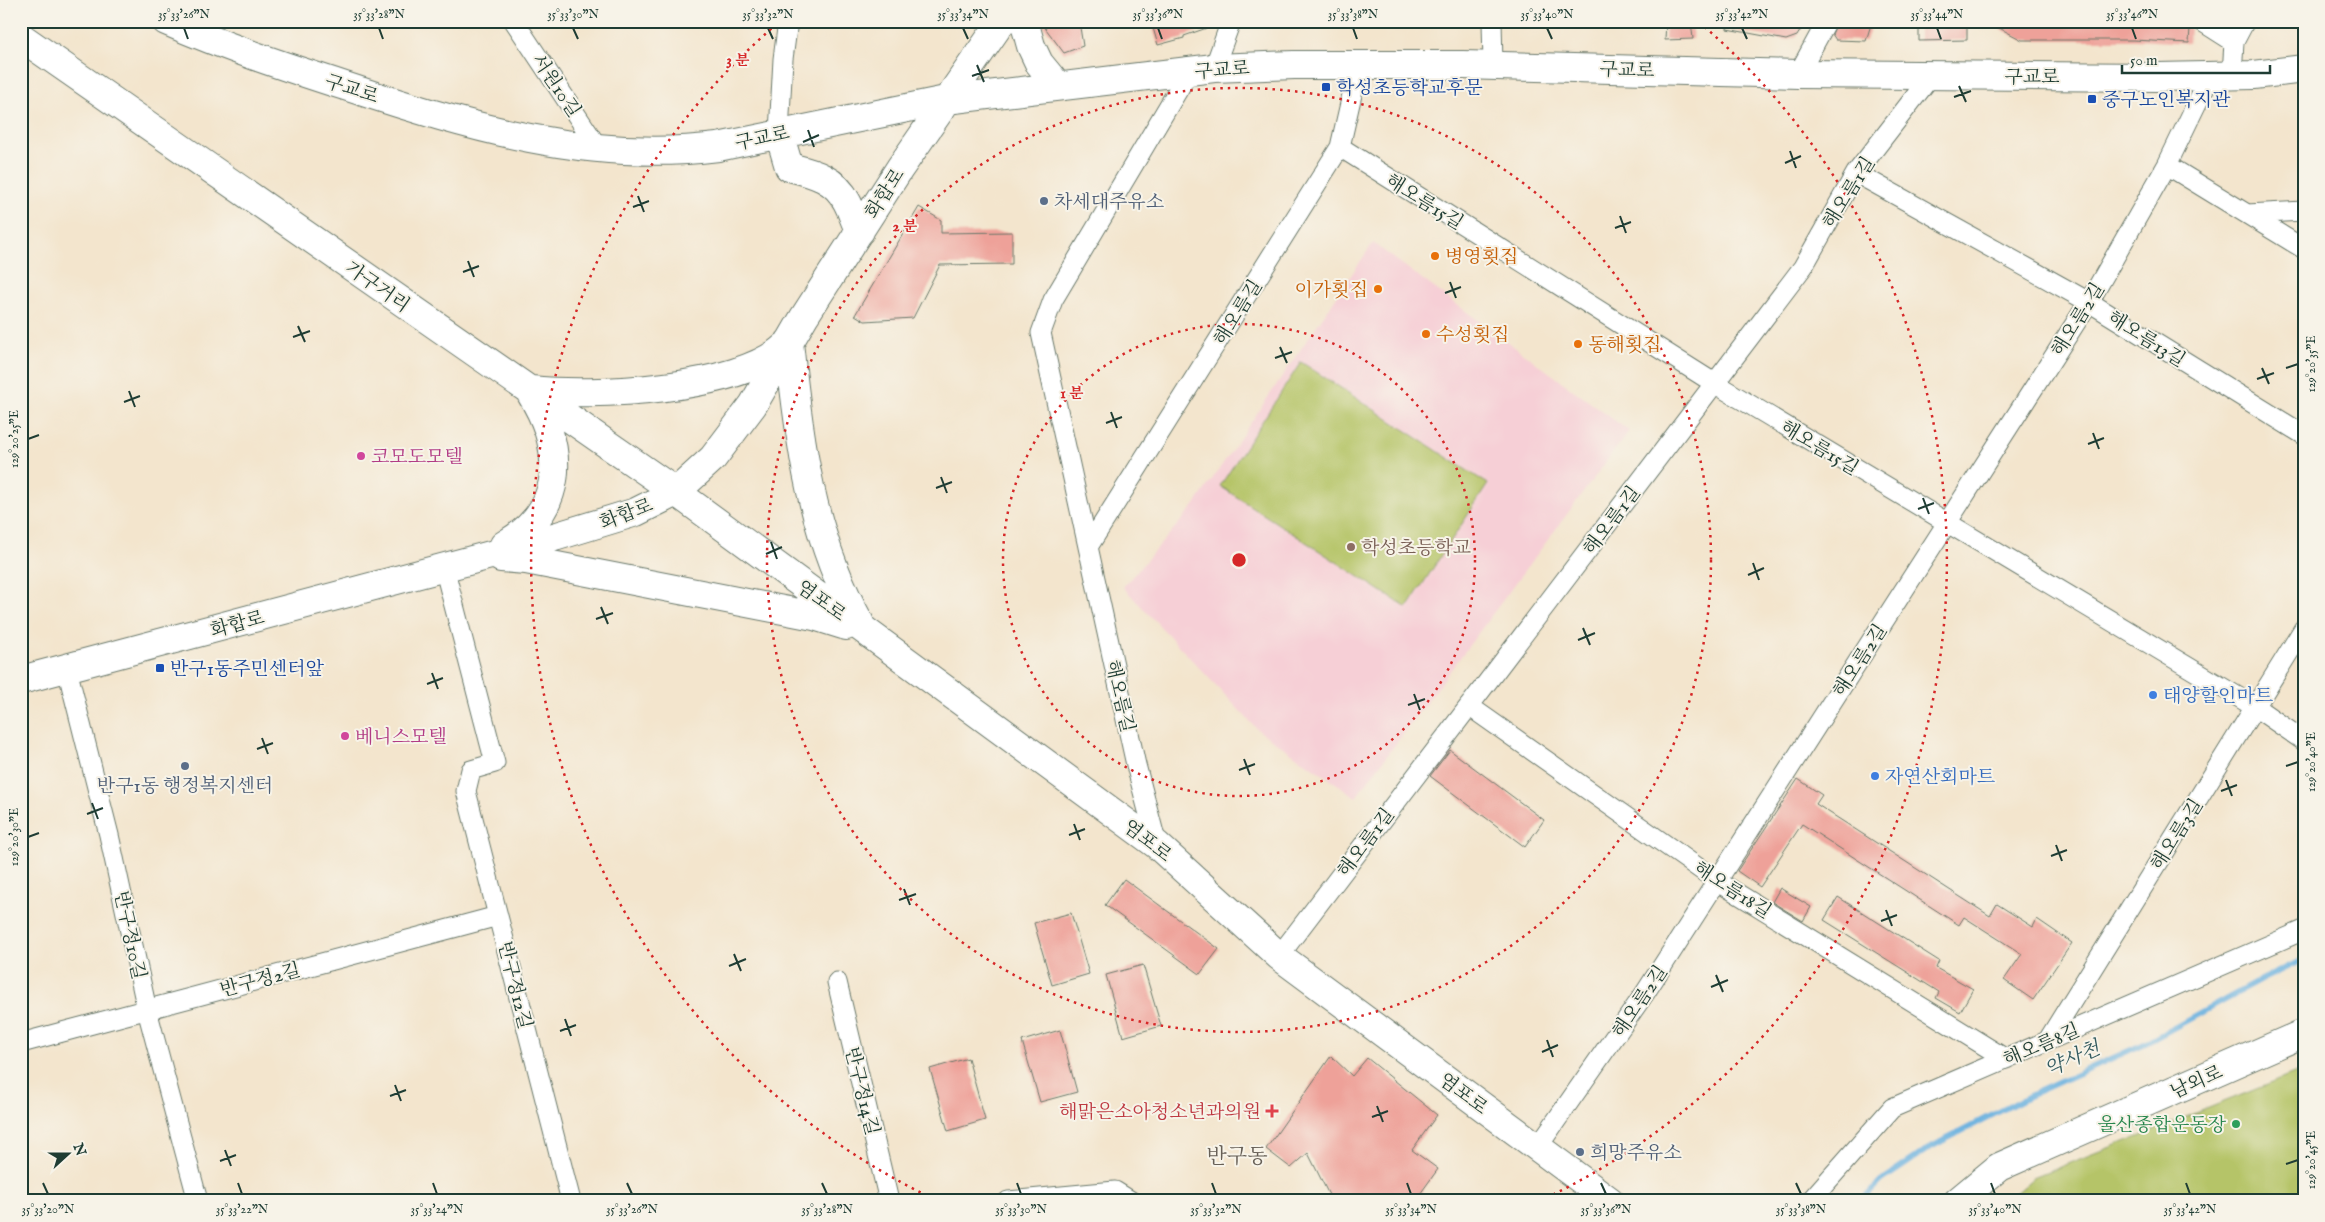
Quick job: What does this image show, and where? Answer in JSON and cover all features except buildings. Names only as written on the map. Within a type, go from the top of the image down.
[{"type":"main road","points":[[24,21],[52,54],[81,80]]},
{"type":"main road","name":"구교로","points":[[166,21],[202,28],[264,60],[491,131],[599,149],[637,152],[682,151],[718,147],[946,100],[1202,69],[1359,64],[1931,76],[2221,76],[2304,69]]},
{"type":"main road","name":"화합로","points":[[21,680],[444,568],[636,512],[676,492],[713,458],[753,405],[789,342],[860,231],[946,100],[1002,21]]},
{"type":"main road","points":[[1024,21],[1031,46],[1039,63],[1058,86]]},
{"type":"main road","points":[[21,37],[81,80]]},
{"type":"main road","name":"가구거리","points":[[81,80],[676,492]]},
{"type":"main road","points":[[779,133],[789,167],[825,178],[838,187],[848,203],[852,217],[860,231]]},
{"type":"main road","points":[[528,390],[563,394],[598,394],[636,391],[698,380],[754,365],[775,355],[789,342]]},
{"type":"main road","points":[[789,342],[800,441],[815,515],[844,595],[864,631]]},
{"type":"main road","points":[[485,556],[520,536],[534,523],[544,509],[550,494],[554,458],[552,438],[546,420],[528,390]]},
{"type":"main road","name":"염포로","points":[[676,492],[1157,845],[1279,956],[1610,1201]]},
{"type":"main road","points":[[485,556],[526,560],[814,616],[864,631]]},
{"type":"main road","name":"남외로","points":[[1958,1201],[1999,1167],[2304,1033]]},
{"type":"street","name":"서원10길","points":[[514,21],[599,149]]},
{"type":"street","points":[[779,133],[782,59],[788,21]]},
{"type":"street","name":"해오름길","points":[[1157,845],[1136,764],[1041,333],[1053,300],[1202,69],[1230,21]]},
{"type":"street","points":[[1492,21],[1493,66]]},
{"type":"street","points":[[1798,74],[1827,21]]},
{"type":"street","points":[[2201,21],[2234,42]]},
{"type":"street","points":[[2221,76],[2234,42],[2245,21]]},
{"type":"street","name":"해오름길","points":[[1088,547],[1340,147],[1359,64]]},
{"type":"street","name":"해오름1길","points":[[1279,956],[1803,267],[1856,173],[1931,76]]},
{"type":"street","name":"해오름2길","points":[[1537,1148],[1645,993],[2089,302],[2167,165],[2221,76]]},
{"type":"street","name":"해오름15길","points":[[1340,147],[1714,383],[1946,524],[2255,707],[2304,741]]},
{"type":"street","points":[[2167,165],[2304,249]]},
{"type":"street","name":"해오름13길","points":[[1856,173],[2089,302],[2304,435]]},
{"type":"street","points":[[2248,214],[2304,211]]},
{"type":"street","name":"반구정12길","points":[[444,568],[495,763],[471,770],[466,791],[571,1201]]},
{"type":"street","name":"해오름3길","points":[[2048,1040],[2304,628]]},
{"type":"street","name":"반구정10길","points":[[67,669],[109,836],[147,1010],[198,1201]]},
{"type":"street","name":"해오름18길","points":[[1469,706],[1718,881],[2006,1059]]},
{"type":"street","points":[[2296,934],[2304,915]]},
{"type":"street","name":"반구정2길","points":[[21,1044],[498,916]]},
{"type":"street","name":"해오름8길","points":[[1810,1201],[1892,1108],[2296,934]]},
{"type":"street","name":"반구정14길","points":[[836,982],[889,1201]]},
{"type":"street","points":[[1008,1201],[1115,1191],[1130,1201]]},
{"type":"shaded area","name":"학성초등학교","points":[[1373,243],[1629,431],[1356,797],[1258,730],[1123,587],[1194,506]]},
{"type":"green space","points":[[1301,362],[1488,484],[1407,608],[1220,486]]},
{"type":"green space","name":"울산종합운동장","points":[[2304,1070],[2304,1201],[2006,1201],[2033,1178]]},
{"type":"waterway","name":"약사천","points":[[1862,1201],[1881,1181],[1931,1147],[2035,1093],[2146,1043],[2261,980],[2304,959]]},
{"type":"place","name":"학성초등학교후문","points":[[1326,87]]},
{"type":"place","name":"중구노인복지관","points":[[2092,99]]},
{"type":"place","name":"차세대주유소","points":[[1044,201]]},
{"type":"place","name":"병영횟집","points":[[1435,256]]},
{"type":"place","name":"이가횟집","points":[[1378,289]]},
{"type":"place","name":"수성횟집","points":[[1426,334]]},
{"type":"place","name":"동해횟집","points":[[1578,344]]},
{"type":"place","name":"코모도모텔","points":[[361,456]]},
{"type":"place","name":"학성초등학교","points":[[1351,547]]},
{"type":"place","name":"반구1동주민센터앞","points":[[160,668]]},
{"type":"place","name":"태양할인마트","points":[[2153,695]]},
{"type":"place","name":"베니스모텔","points":[[345,736]]},
{"type":"place","name":"반구1동 행정복지센터","points":[[185,766]]},
{"type":"place","name":"자연산회마트","points":[[1875,776]]},
{"type":"place","name":"해맑은소아청소년과의원","points":[[1272,1111]]},
{"type":"place","name":"울산종합운동장","points":[[2236,1124]]},
{"type":"place","name":"희망주유소","points":[[1580,1152]]},
{"type":"district","name":"반구동","points":[[1237,1156]]}]
